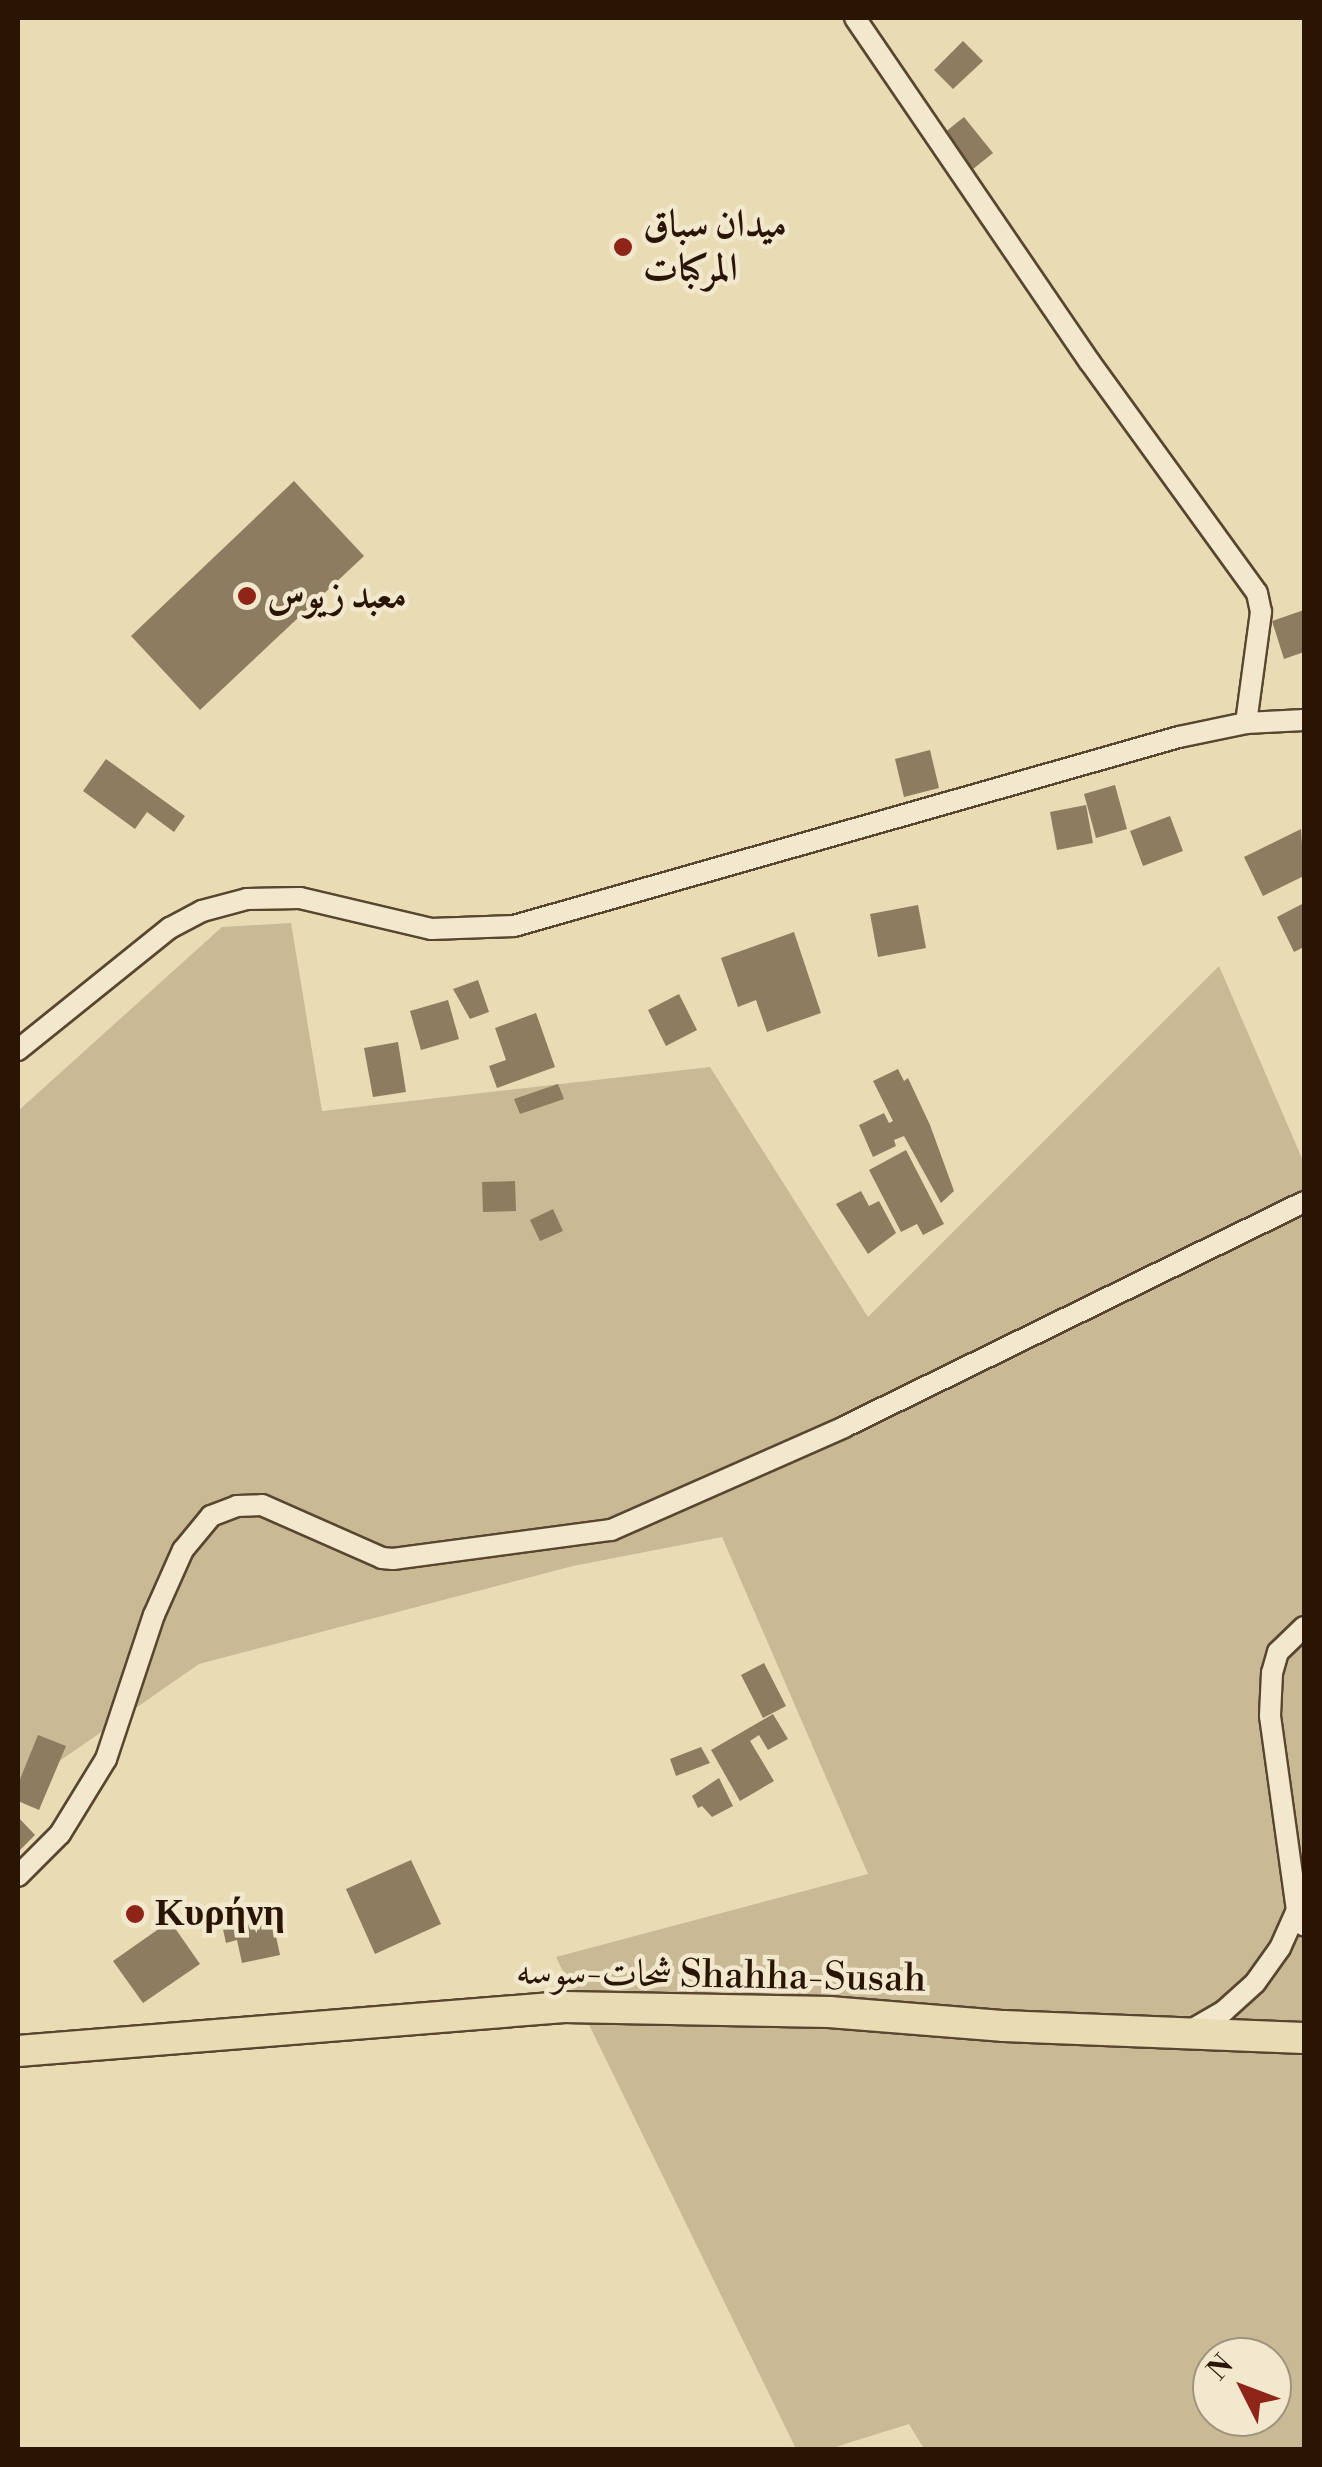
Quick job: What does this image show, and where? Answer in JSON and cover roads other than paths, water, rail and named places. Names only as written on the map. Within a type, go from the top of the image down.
[{"type":"main road","name":"شحات-سوسه Shahha-Susah","points":[[18,2051],[564,2006],[830,2012],[1004,2026],[1304,2038]]},
{"type":"street","points":[[855,18],[1089,361],[1258,592],[1262,612],[1246,723]]},
{"type":"street","points":[[18,1050],[170,928],[202,911],[247,898],[300,898],[431,929],[514,926],[1179,737],[1246,723],[1304,720]]},
{"type":"street","points":[[18,1876],[60,1834],[106,1759],[154,1615],[182,1550],[211,1516],[237,1506],[262,1504],[393,1559],[611,1530],[844,1427],[1304,1202]]},
{"type":"street","points":[[1187,2032],[1224,2011],[1255,1983],[1301,1918],[1271,1702],[1278,1652],[1304,1628]]},
{"type":"place","name":"ميدان سباق المركبات","points":[[623,247]]},
{"type":"place","name":"معبد زيوس","points":[[247,596]]},
{"type":"place","name":"Κυρήνη","points":[[135,1914]]}]
